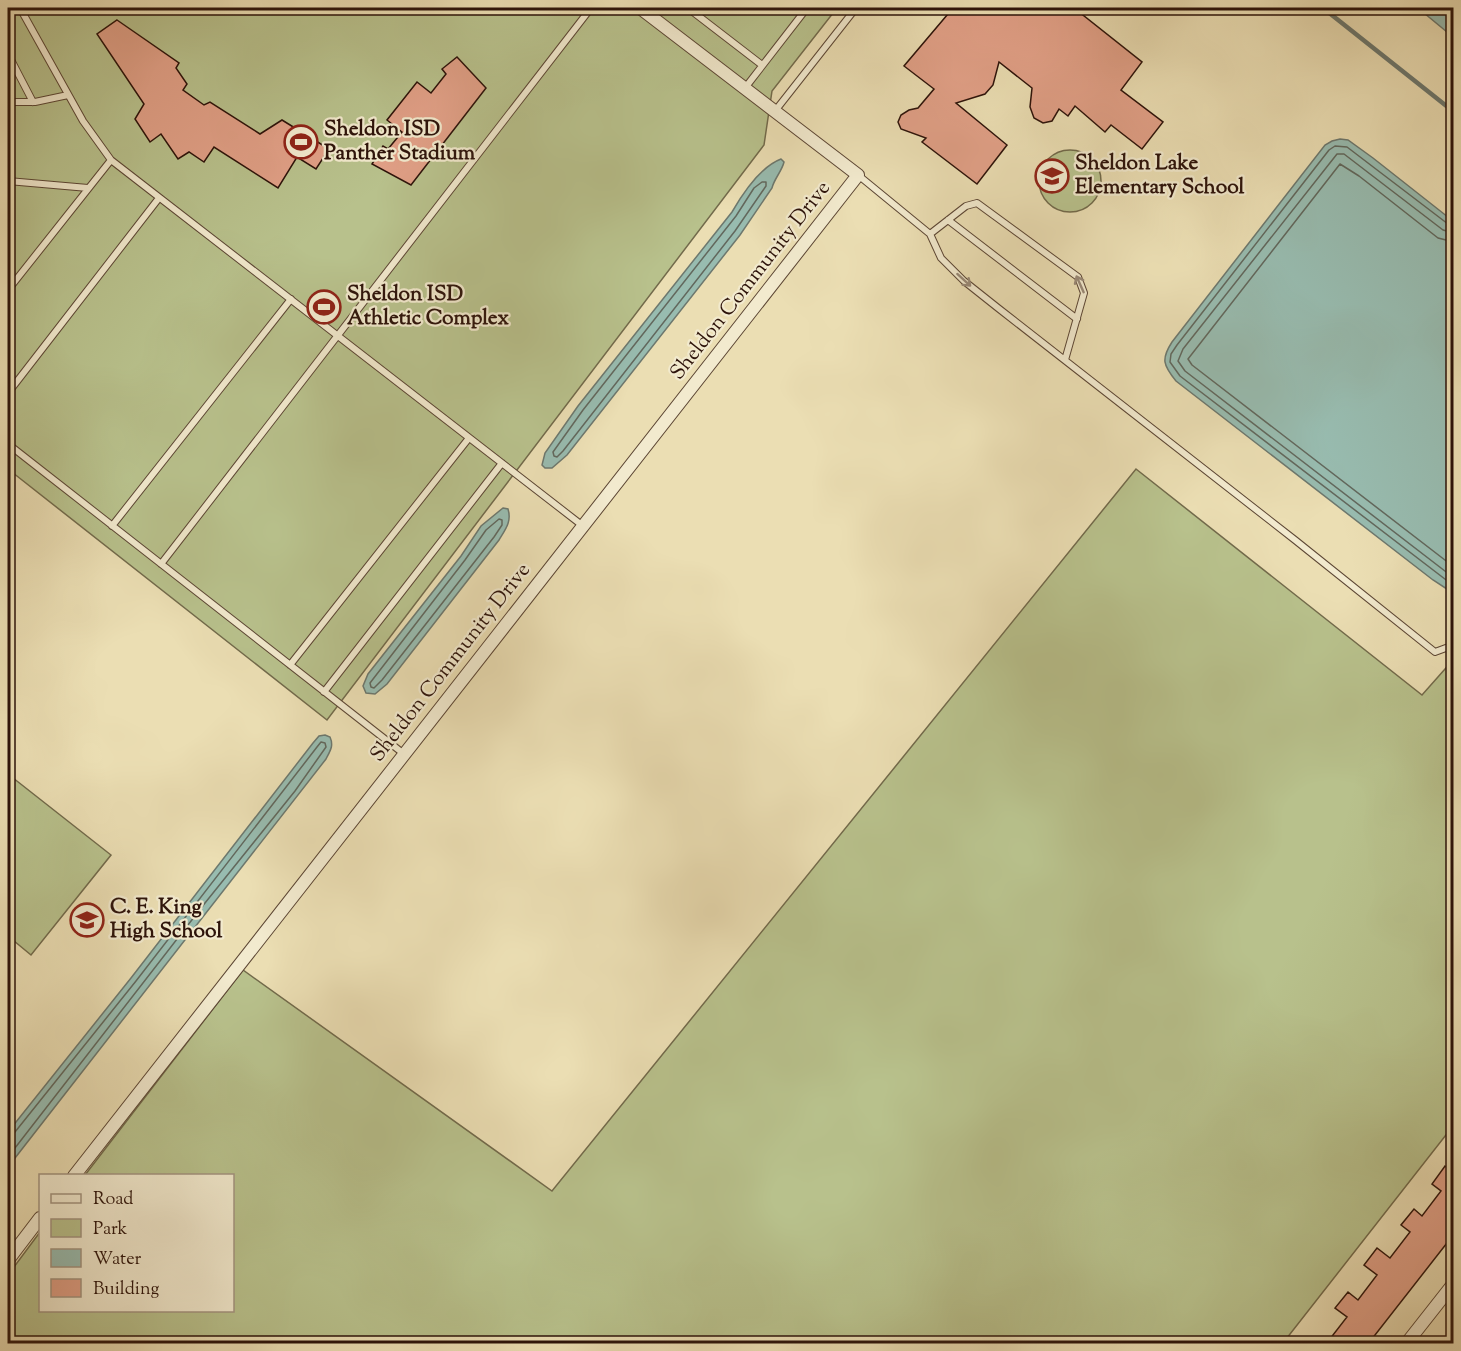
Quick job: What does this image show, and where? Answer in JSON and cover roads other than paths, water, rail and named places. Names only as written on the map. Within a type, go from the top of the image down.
[{"type":"street","points":[[640,8],[858,175]]},
{"type":"street","name":"Sheldon Community Drive","points":[[76,1174],[858,175]]},
{"type":"street","points":[[8,1260],[39,1219]]},
{"type":"street","points":[[1406,1344],[1454,1283]]},
{"type":"lane","points":[[20,8],[83,122],[111,160],[583,526]]},
{"type":"lane","points":[[161,564],[591,8]]},
{"type":"lane","points":[[688,8],[762,65]]},
{"type":"lane","points":[[745,87],[807,8]]},
{"type":"lane","points":[[775,111],[856,8]]},
{"type":"lane","points":[[8,54],[33,102]]},
{"type":"lane","points":[[8,102],[33,102],[68,95]]},
{"type":"lane","points":[[8,290],[111,160]]},
{"type":"lane","points":[[858,175],[930,234],[941,258],[964,281],[1435,652],[1454,645]]},
{"type":"lane","points":[[8,181],[88,188]]},
{"type":"lane","points":[[8,393],[159,198]]},
{"type":"lane","points":[[930,234],[966,206],[977,203],[1078,277],[1084,293],[1065,360]]},
{"type":"lane","points":[[948,220],[1077,319]]},
{"type":"lane","points":[[112,526],[291,299]]},
{"type":"lane","points":[[290,665],[470,438]]},
{"type":"lane","points":[[8,444],[404,754]]},
{"type":"lane","points":[[324,692],[502,463]]},
{"type":"water","points":[[1418,8],[1453,8],[1453,37]]},
{"type":"water","points":[[1340,139],[1348,140],[1373,158],[1453,221],[1453,593],[1433,580],[1176,381],[1168,371],[1165,362],[1166,353],[1172,342],[1325,145]]},
{"type":"water","points":[[781,159],[784,162],[772,188],[740,235],[567,455],[552,468],[545,468],[542,465],[545,453],[578,406],[732,212],[753,181],[766,168]]},
{"type":"water","points":[[503,508],[508,509],[509,518],[499,540],[387,684],[375,694],[366,693],[363,686],[368,674],[461,556],[481,526]]},
{"type":"water","points":[[319,736],[330,737],[332,743],[326,759],[8,1167],[8,1132],[313,743]]},
{"type":"waterway","points":[[1323,8],[1454,112]]},
{"type":"place","name":"Sheldon ISD Panther Stadium","points":[[301,142]]},
{"type":"place","name":"Sheldon Lake Elementary School","points":[[1052,176]]},
{"type":"place","name":"Sheldon ISD Athletic Complex","points":[[324,307]]},
{"type":"place","name":"C. E. King High School","points":[[87,920]]}]
